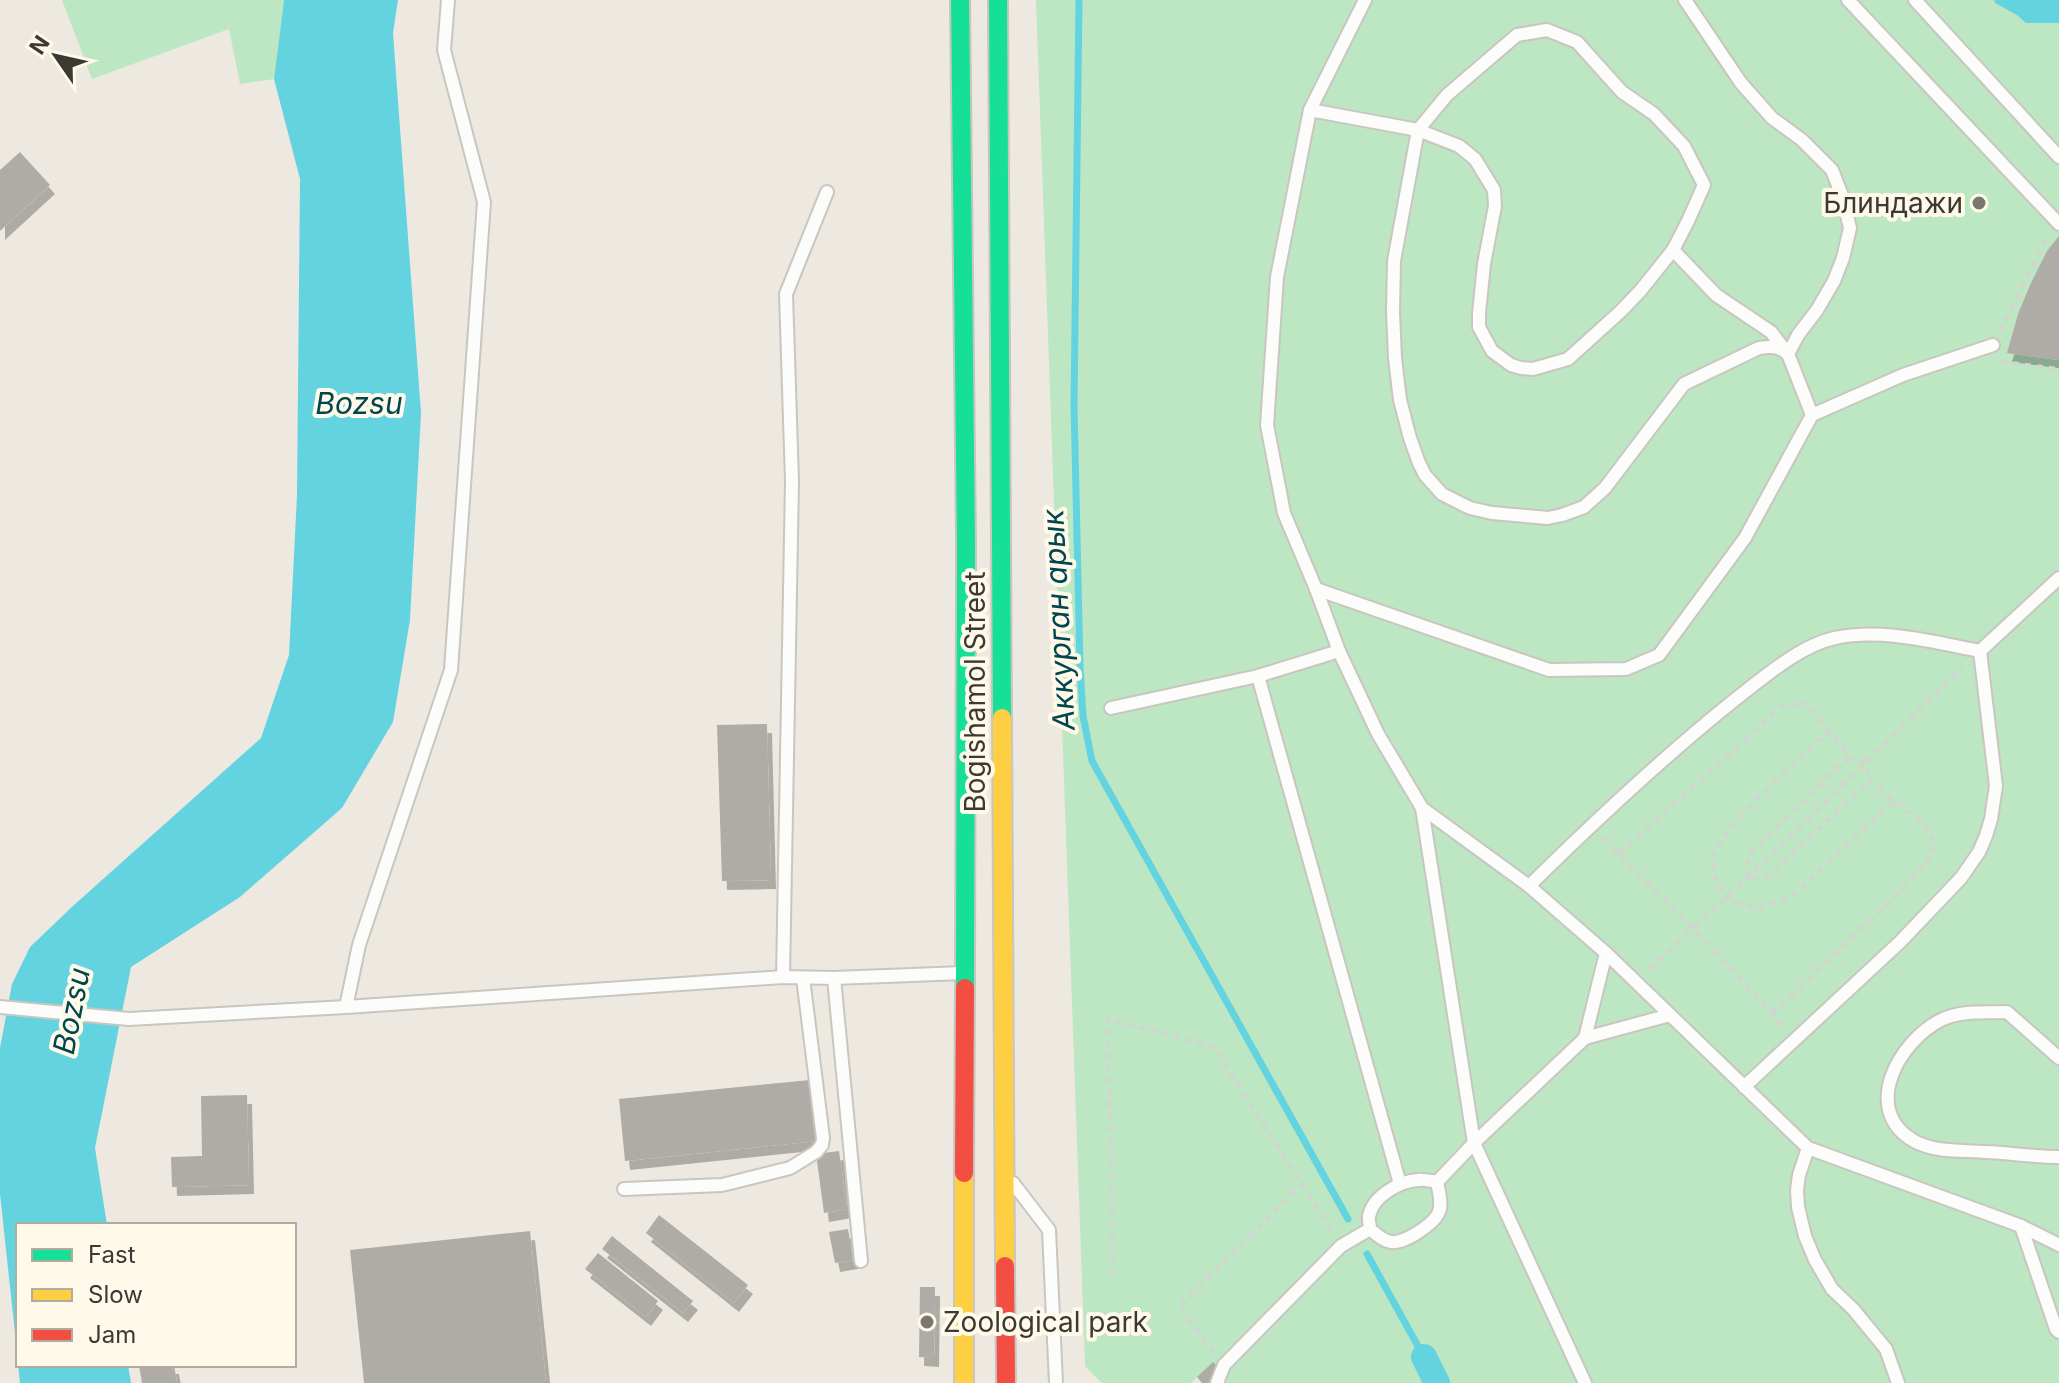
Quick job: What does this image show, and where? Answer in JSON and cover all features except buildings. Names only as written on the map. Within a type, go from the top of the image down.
[{"type":"main road","name":"Bogishamol Street","points":[[960,0],[966,543],[964,1383]]},
{"type":"main road","name":"Bogishamol Street","points":[[998,0],[1006,1383]]},
{"type":"main road","points":[[966,543],[973,551],[983,554],[993,551],[1002,543]]},
{"type":"lane","points":[[346,1007],[359,945],[451,670],[484,202],[444,50],[448,0]]},
{"type":"lane","points":[[1365,0],[1310,110],[1277,277],[1267,425],[1284,513],[1339,651],[1378,734],[1422,808],[1474,1143],[1585,1383]]},
{"type":"lane","points":[[1685,0],[1741,83],[1772,118],[1802,140],[1832,170],[1843,198],[1850,228],[1843,258],[1829,291],[1788,354]]},
{"type":"lane","points":[[1848,0],[2057,222]]},
{"type":"lane","points":[[1915,0],[2059,157]]},
{"type":"lane","points":[[1310,110],[1418,130],[1459,146],[1475,159],[1494,190],[1495,206],[1484,264],[1479,327],[1492,351],[1511,365],[1533,369],[1568,359],[1641,290],[1673,250],[1704,185],[1684,146],[1654,114],[1622,92],[1577,42],[1547,30],[1517,35],[1447,95],[1418,130],[1394,261],[1395,358],[1400,400],[1414,451],[1425,475],[1452,500],[1470,508],[1510,516],[1548,518],[1576,512],[1605,488],[1684,384],[1759,348],[1781,348],[1788,354]]},
{"type":"lane","points":[[783,977],[792,481],[786,294],[827,192]]},
{"type":"lane","points":[[1673,250],[1716,295],[1771,332],[1788,354],[1812,415]]},
{"type":"lane","points":[[1316,589],[1549,670],[1626,669],[1659,655],[1745,538],[1812,415],[1903,375],[1993,345]]},
{"type":"lane","points":[[1980,651],[2059,578]]},
{"type":"lane","points":[[1529,886],[1591,825],[1698,730],[1758,682],[1822,642],[1849,636],[1875,635],[1980,651]]},
{"type":"lane","points":[[1111,708],[1258,676],[1339,651]]},
{"type":"lane","points":[[1744,1087],[1900,942],[1961,878],[1979,852],[1991,819],[1996,786],[1980,651]]},
{"type":"lane","points":[[1258,676],[1400,1184]]},
{"type":"lane","points":[[1422,808],[1529,886],[1606,953],[1808,1148],[2021,1226],[2059,1245]]},
{"type":"lane","points":[[1585,1038],[1606,953]]},
{"type":"lane","points":[[0,1007],[129,1019],[783,977],[965,973]]},
{"type":"lane","points":[[624,1189],[722,1185],[790,1168],[811,1156],[822,1145],[803,978]]},
{"type":"lane","points":[[834,978],[861,1261]]},
{"type":"lane","points":[[2059,1058],[2007,1012],[1966,1013],[1944,1018],[1924,1030],[1906,1050],[1888,1084],[1889,1114],[1913,1140],[1933,1148],[2059,1157]]},
{"type":"lane","points":[[1437,1182],[1585,1038],[1670,1015]]},
{"type":"lane","points":[[1808,1148],[1797,1190],[1805,1236],[1832,1289],[1886,1349],[1898,1383]]},
{"type":"lane","points":[[1005,1173],[1049,1230],[1056,1383]]},
{"type":"lane","points":[[1419,1180],[1437,1182],[1439,1213],[1429,1225],[1400,1242],[1387,1242],[1370,1229],[1369,1216],[1376,1202],[1400,1184],[1419,1180]]},
{"type":"lane","points":[[2021,1226],[2059,1332]]},
{"type":"lane","points":[[1217,1383],[1224,1365],[1341,1246],[1370,1229]]},
{"type":"path","points":[[2057,222],[1993,345],[2004,362],[2059,369]]},
{"type":"path","points":[[1637,982],[1980,651]]},
{"type":"path","points":[[1619,853],[1782,706],[1806,703],[1849,757],[1865,762]]},
{"type":"path","points":[[1830,730],[1755,801],[1723,837],[1712,858],[1714,875],[1726,896],[1742,906],[1759,908],[1790,898],[1894,801]]},
{"type":"path","points":[[1747,878],[1750,853],[1849,757]]},
{"type":"path","points":[[1772,1013],[1893,898],[1924,865],[1936,844],[1922,821],[1869,780],[1865,762]]},
{"type":"path","points":[[1747,878],[1770,876],[1869,780]]},
{"type":"path","points":[[1591,825],[1795,1038]]},
{"type":"path","points":[[1113,1275],[1108,1019],[1214,1047],[1341,1246]]},
{"type":"path","points":[[1224,1365],[1179,1307],[1301,1185]]},
{"type":"green space","points":[[62,0],[284,0],[274,79],[240,84],[229,29],[92,79]]},
{"type":"green space","points":[[1036,0],[2059,0],[2059,1383],[1202,1383],[1197,1377],[1191,1383],[1102,1383],[1085,1366]]},
{"type":"water","name":"Bozsu","points":[[284,0],[398,0],[393,33],[421,413],[410,620],[393,722],[342,808],[240,897],[131,967],[95,1148],[107,1223],[16,1223],[16,1342],[0,1194],[0,1048],[12,984],[30,947],[261,738],[289,655],[297,495],[300,179],[274,79]]},
{"type":"water","points":[[1994,0],[2059,0],[2059,23],[2026,23]]},
{"type":"water","points":[[18,1367],[128,1367],[131,1383],[20,1383]]},
{"type":"waterway","name":"Аккурган арык","points":[[1079,0],[1074,406],[1080,666],[1083,716],[1092,761],[1348,1219]]},
{"type":"waterway","name":"Аккурган арык","points":[[1367,1254],[1424,1357]]},
{"type":"waterway","points":[[1424,1357],[1437,1383]]},
{"type":"traffic: fast","points":[[960,0],[966,543],[965,988]]},
{"type":"traffic: fast","points":[[998,0],[1002,718]]},
{"type":"traffic: slow","points":[[1002,718],[1005,1266]]},
{"type":"traffic: slow","points":[[964,1173],[964,1383]]},
{"type":"traffic: jam","points":[[964,1173],[965,988]]},
{"type":"traffic: jam","points":[[1005,1266],[1006,1383]]},
{"type":"place","name":"Блиндажи","points":[[1979,203]]},
{"type":"place","name":"Zoological park","points":[[927,1322]]}]
